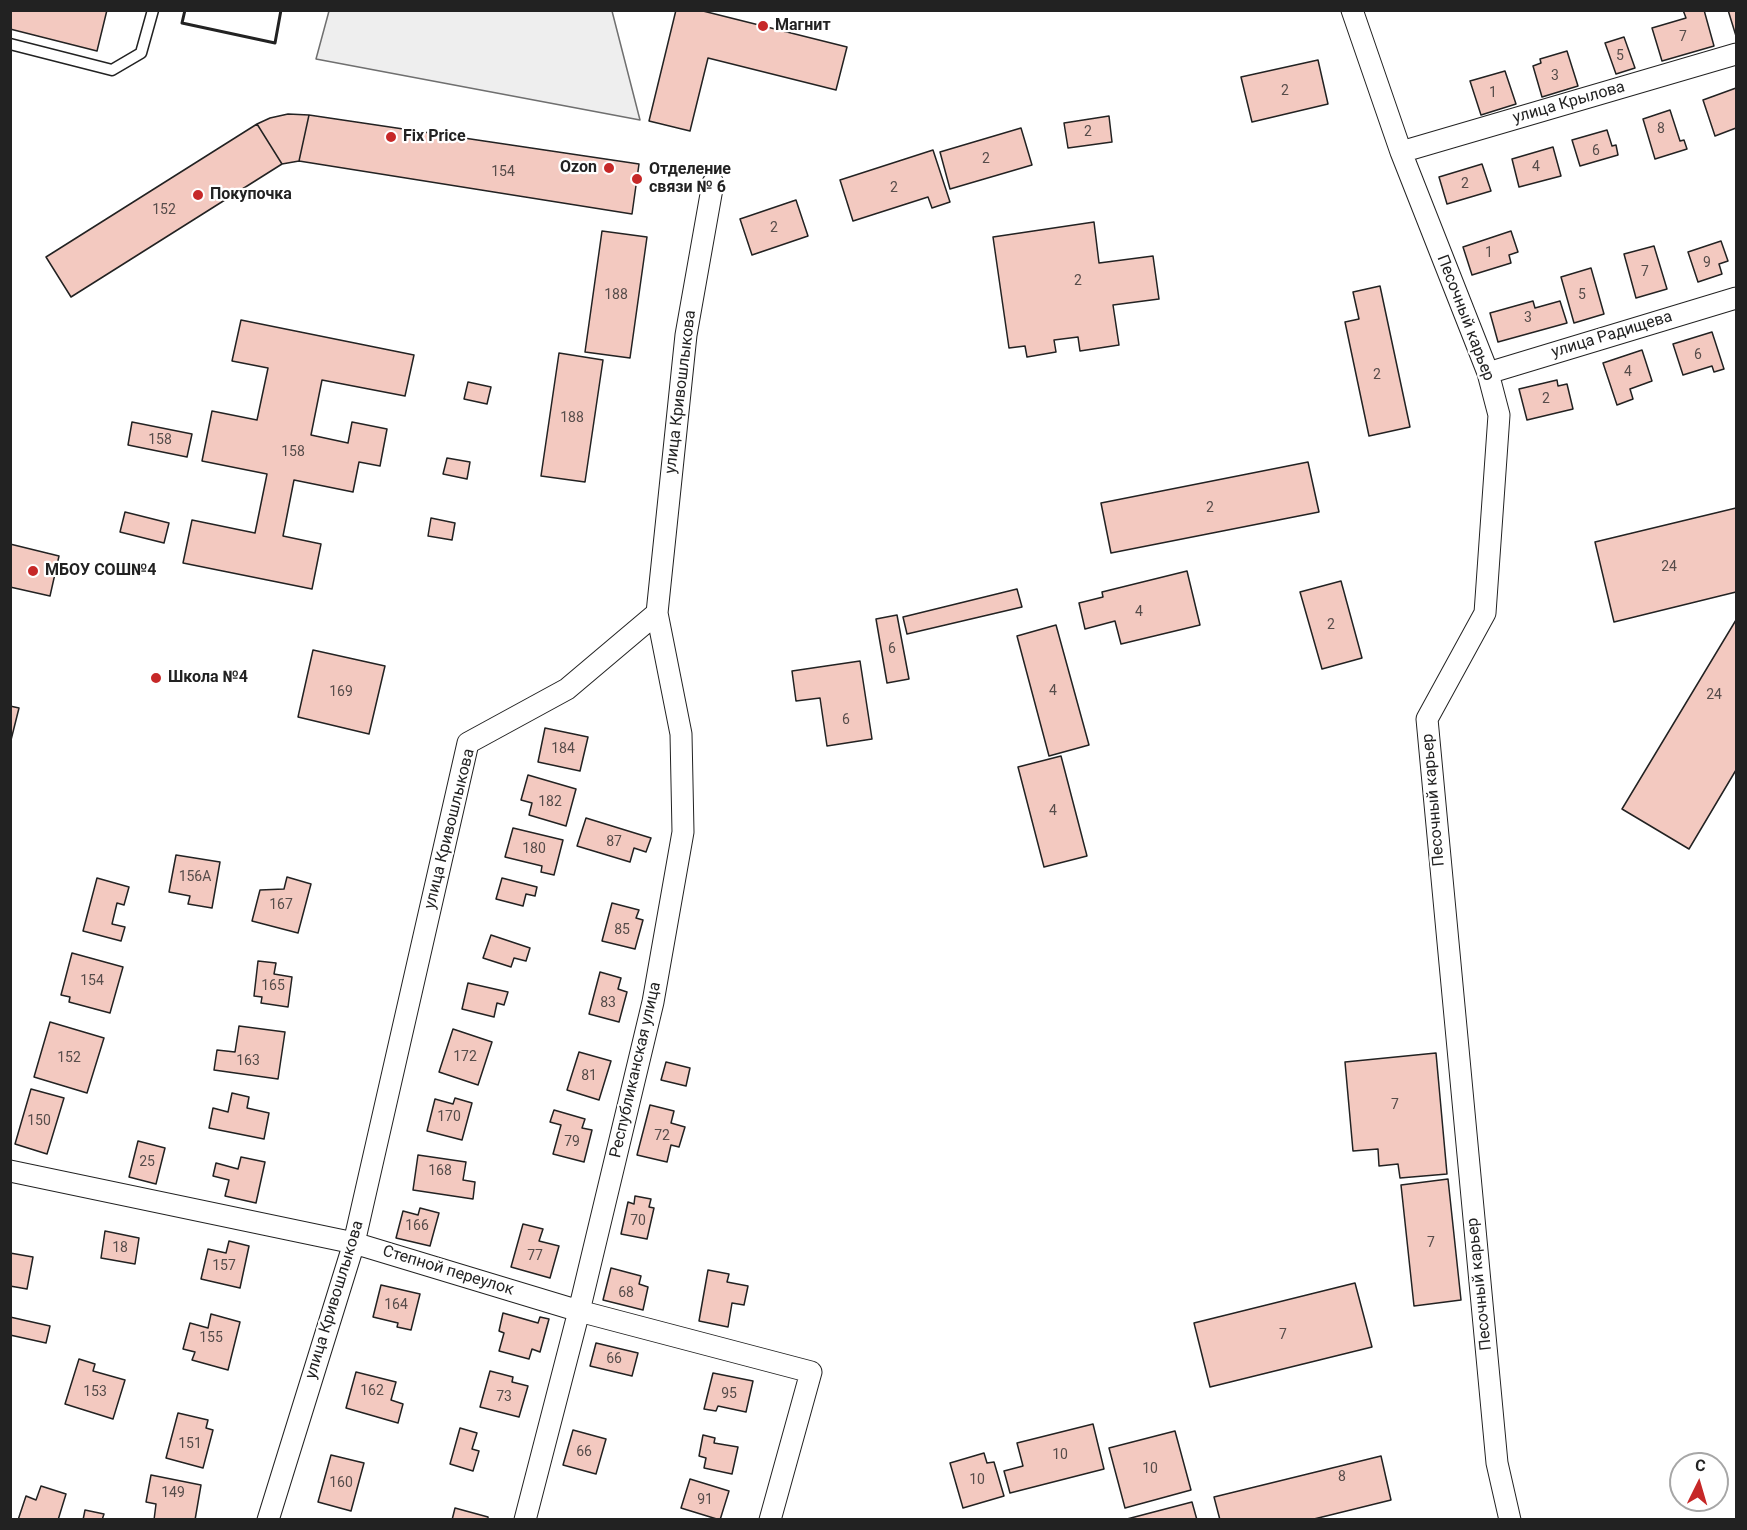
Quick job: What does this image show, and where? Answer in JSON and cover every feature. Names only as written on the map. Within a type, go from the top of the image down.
[{"type":"street","name":"Песочный карьер","points":[[1352,10],[1401,152],[1488,373],[1499,415],[1485,613],[1427,719],[1497,1463],[1510,1520]]},
{"type":"street","name":"улица Крылова","points":[[1401,152],[1737,54]]},
{"type":"street","name":"улица Кривошлыкова","points":[[268,1520],[354,1243],[468,743],[567,689],[657,613],[686,334],[713,183]]},
{"type":"street","name":"улица Радищева","points":[[1488,373],[1737,298]]},
{"type":"street","name":"Республиканская улица","points":[[525,1520],[579,1311],[653,1002],[683,832],[681,734],[657,613]]},
{"type":"street","name":"Степной переулок","points":[[10,1171],[354,1243],[579,1311],[811,1372],[770,1520]]},
{"type":"lane","points":[[10,44],[112,70],[141,52],[153,10]]},
{"type":"shaded area","points":[[329,11],[612,11],[640,120],[316,59]]},
{"type":"building","points":[[10,10],[107,10],[97,51],[10,29]]},
{"type":"building","points":[[676,10],[699,10],[847,47],[836,90],[708,58],[690,131],[649,121]]},
{"type":"building","points":[[1683,10],[1704,10],[1714,46],[1662,61],[1652,28],[1686,18]]},
{"type":"building","points":[[1728,10],[1736,10],[1736,36]]},
{"type":"building","points":[[1624,37],[1635,68],[1616,74],[1605,43]]},
{"type":"building","points":[[1567,51],[1578,86],[1542,97],[1533,66],[1541,63],[1540,59]]},
{"type":"building","points":[[1318,60],[1328,104],[1252,122],[1241,77]]},
{"type":"building","points":[[1505,71],[1516,104],[1481,115],[1470,81]]},
{"type":"building","points":[[1736,88],[1736,128],[1715,136],[1703,100]]},
{"type":"building","points":[[1670,110],[1680,141],[1684,140],[1687,149],[1655,159],[1643,119]]},
{"type":"building","points":[[288,114],[309,115],[299,161],[282,164],[257,124]]},
{"type":"building","points":[[309,115],[639,164],[632,214],[299,161]]},
{"type":"building","points":[[1109,116],[1112,142],[1068,148],[1064,123]]},
{"type":"building","points":[[257,124],[282,164],[71,297],[46,257]]},
{"type":"building","points":[[1021,128],[1032,165],[950,189],[940,152]]},
{"type":"building","points":[[1607,130],[1612,146],[1616,145],[1618,155],[1580,166],[1572,140]]},
{"type":"building","points":[[1553,147],[1561,176],[1519,187],[1512,159]]},
{"type":"building","points":[[933,150],[950,202],[932,208],[928,197],[853,221],[840,180]]},
{"type":"building","points":[[1482,164],[1491,191],[1447,204],[1439,177]]},
{"type":"building","points":[[796,200],[808,236],[752,255],[740,219]]},
{"type":"building","points":[[1094,222],[1099,263],[1153,256],[1159,299],[1113,305],[1119,345],[1080,351],[1078,337],[1054,340],[1056,352],[1027,357],[1025,346],[1009,348],[993,237]]},
{"type":"building","points":[[602,231],[647,237],[630,358],[585,352]]},
{"type":"building","points":[[1511,231],[1518,252],[1509,255],[1511,263],[1472,275],[1463,247]]},
{"type":"building","points":[[1721,241],[1728,261],[1719,264],[1722,274],[1698,282],[1688,252]]},
{"type":"building","points":[[1654,246],[1667,289],[1636,298],[1624,254]]},
{"type":"building","points":[[1591,268],[1604,314],[1574,323],[1561,277]]},
{"type":"building","points":[[1380,286],[1410,427],[1369,436],[1345,322],[1359,319],[1353,292]]},
{"type":"building","points":[[1533,301],[1535,308],[1560,301],[1567,323],[1498,342],[1490,313]]},
{"type":"building","points":[[241,320],[414,355],[405,396],[322,380],[311,435],[348,443],[352,422],[387,429],[380,466],[359,462],[353,492],[294,480],[283,536],[321,544],[312,589],[183,563],[192,520],[255,533],[267,474],[202,461],[212,411],[257,420],[268,368],[232,361]]},
{"type":"building","points":[[1712,332],[1724,369],[1714,372],[1712,366],[1683,375],[1673,344]]},
{"type":"building","points":[[1642,350],[1652,381],[1630,389],[1633,399],[1617,405],[1603,363]]},
{"type":"building","points":[[559,353],[603,360],[585,482],[541,476]]},
{"type":"building","points":[[1557,380],[1558,386],[1567,384],[1573,409],[1527,420],[1519,389]]},
{"type":"building","points":[[468,382],[491,387],[487,404],[464,399]]},
{"type":"building","points":[[132,422],[192,434],[187,457],[128,445]]},
{"type":"building","points":[[447,458],[470,462],[467,479],[443,474]]},
{"type":"building","points":[[1308,462],[1319,512],[1111,553],[1101,503]]},
{"type":"building","points":[[1736,508],[1736,592],[1614,622],[1595,542]]},
{"type":"building","points":[[125,512],[169,523],[164,543],[120,532]]},
{"type":"building","points":[[431,518],[455,523],[452,540],[428,536]]},
{"type":"building","name":"МБОУ СОШ№4","points":[[10,544],[59,556],[50,596],[10,587]]},
{"type":"building","points":[[1187,571],[1200,625],[1121,644],[1115,621],[1085,629],[1079,603],[1103,597],[1102,592]]},
{"type":"building","points":[[1341,581],[1362,658],[1322,669],[1300,592]]},
{"type":"building","points":[[1017,589],[1022,607],[907,634],[903,617]]},
{"type":"building","points":[[897,615],[909,679],[887,683],[876,619]]},
{"type":"building","points":[[1736,620],[1736,770],[1689,849],[1622,809]]},
{"type":"building","points":[[1056,625],[1089,745],[1049,756],[1017,636]]},
{"type":"building","points":[[313,650],[385,666],[369,734],[298,717]]},
{"type":"building","points":[[860,661],[872,739],[827,746],[820,698],[796,701],[792,671]]},
{"type":"building","points":[[10,706],[19,708],[11,740],[10,740]]},
{"type":"building","points":[[545,728],[588,737],[580,771],[538,762]]},
{"type":"building","points":[[1061,756],[1087,856],[1044,867],[1018,767]]},
{"type":"building","points":[[528,775],[576,789],[566,826],[529,815],[532,803],[521,800]]},
{"type":"building","points":[[586,818],[651,838],[646,852],[634,848],[630,862],[577,846]]},
{"type":"building","points":[[513,828],[563,840],[554,875],[541,872],[542,866],[505,857]]},
{"type":"building","points":[[176,855],[220,862],[212,908],[188,904],[190,896],[169,892]]},
{"type":"building","points":[[287,877],[311,884],[298,933],[252,921],[260,890],[284,889]]},
{"type":"building","points":[[97,878],[129,887],[124,905],[117,903],[112,924],[125,927],[121,941],[83,931]]},
{"type":"building","points":[[502,878],[537,887],[535,896],[526,894],[523,906],[496,899]]},
{"type":"building","points":[[612,903],[639,910],[636,918],[643,920],[635,949],[602,941]]},
{"type":"building","points":[[491,935],[530,948],[526,961],[514,958],[511,967],[483,958]]},
{"type":"building","points":[[72,953],[123,967],[110,1013],[69,1002],[70,997],[61,995]]},
{"type":"building","points":[[258,961],[276,963],[274,974],[292,977],[288,1007],[261,1003],[262,997],[254,996]]},
{"type":"building","points":[[600,972],[621,978],[618,989],[627,992],[619,1022],[589,1014]]},
{"type":"building","points":[[468,983],[508,992],[504,1005],[497,1003],[494,1017],[462,1009]]},
{"type":"building","points":[[50,1022],[104,1038],[87,1093],[34,1077]]},
{"type":"building","points":[[239,1026],[285,1032],[278,1079],[214,1070],[217,1050],[235,1052]]},
{"type":"building","points":[[453,1029],[492,1042],[478,1085],[439,1072]]},
{"type":"building","points":[[579,1052],[611,1061],[599,1100],[567,1090]]},
{"type":"building","points":[[1436,1053],[1447,1174],[1400,1178],[1398,1164],[1379,1166],[1378,1149],[1353,1151],[1345,1062]]},
{"type":"building","points":[[666,1062],[690,1068],[686,1086],[661,1080]]},
{"type":"building","points":[[31,1089],[64,1098],[47,1154],[15,1144]]},
{"type":"building","points":[[232,1093],[249,1097],[247,1108],[269,1113],[264,1139],[209,1128],[213,1108],[228,1112]]},
{"type":"building","points":[[455,1098],[472,1103],[462,1140],[427,1131],[435,1099],[453,1104]]},
{"type":"building","points":[[650,1105],[674,1111],[671,1123],[685,1127],[679,1147],[671,1145],[667,1162],[637,1155]]},
{"type":"building","points":[[554,1110],[585,1119],[582,1128],[592,1130],[584,1162],[553,1154],[561,1125],[550,1122]]},
{"type":"building","points":[[138,1141],[165,1148],[156,1184],[129,1177]]},
{"type":"building","points":[[418,1155],[466,1162],[463,1180],[475,1182],[473,1199],[413,1190]]},
{"type":"building","points":[[241,1157],[265,1162],[256,1203],[225,1196],[229,1180],[213,1176],[216,1163],[238,1169]]},
{"type":"building","points":[[1448,1179],[1461,1300],[1414,1306],[1401,1185]]},
{"type":"building","points":[[635,1196],[651,1199],[649,1207],[654,1208],[647,1239],[621,1234],[628,1202],[634,1204]]},
{"type":"building","points":[[420,1208],[439,1213],[430,1246],[396,1238],[403,1211],[418,1215]]},
{"type":"building","points":[[523,1224],[543,1229],[539,1241],[559,1246],[550,1278],[511,1267]]},
{"type":"building","points":[[105,1231],[139,1238],[135,1264],[101,1258]]},
{"type":"building","points":[[229,1241],[249,1246],[240,1288],[201,1279],[208,1249],[226,1253]]},
{"type":"building","points":[[10,1253],[33,1257],[27,1289],[10,1286]]},
{"type":"building","points":[[611,1268],[641,1276],[639,1284],[648,1287],[643,1310],[603,1300]]},
{"type":"building","points":[[708,1270],[729,1274],[727,1282],[748,1286],[744,1305],[732,1303],[728,1327],[699,1321]]},
{"type":"building","points":[[1355,1283],[1372,1347],[1210,1387],[1194,1323]]},
{"type":"building","points":[[381,1285],[420,1294],[411,1330],[397,1327],[398,1323],[373,1317]]},
{"type":"building","points":[[503,1313],[538,1323],[540,1317],[549,1319],[540,1352],[532,1349],[529,1359],[499,1351],[504,1333],[499,1331]]},
{"type":"building","points":[[211,1314],[240,1322],[228,1370],[192,1360],[195,1352],[183,1349],[190,1323],[208,1328]]},
{"type":"building","points":[[10,1317],[50,1326],[46,1343],[10,1335]]},
{"type":"building","points":[[596,1343],[638,1353],[632,1376],[590,1366]]},
{"type":"building","points":[[79,1359],[95,1364],[93,1371],[125,1380],[113,1419],[65,1404]]},
{"type":"building","points":[[490,1371],[513,1377],[512,1382],[528,1386],[519,1417],[480,1407]]},
{"type":"building","points":[[356,1372],[396,1382],[391,1400],[403,1404],[398,1423],[346,1408]]},
{"type":"building","points":[[713,1373],[753,1381],[746,1412],[718,1406],[716,1411],[704,1409]]},
{"type":"building","points":[[178,1413],[208,1420],[206,1428],[213,1430],[203,1468],[166,1458]]},
{"type":"building","points":[[1093,1424],[1104,1469],[1010,1493],[1004,1471],[1023,1466],[1017,1443]]},
{"type":"building","points":[[460,1428],[477,1433],[472,1449],[479,1451],[473,1471],[450,1464]]},
{"type":"building","points":[[573,1430],[606,1439],[596,1474],[563,1465]]},
{"type":"building","points":[[1175,1431],[1191,1490],[1125,1508],[1109,1448]]},
{"type":"building","points":[[703,1435],[715,1438],[714,1443],[738,1447],[732,1474],[704,1468],[706,1458],[699,1456]]},
{"type":"building","points":[[984,1453],[987,1463],[994,1462],[1004,1496],[963,1508],[950,1463]]},
{"type":"building","points":[[331,1455],[364,1463],[351,1511],[318,1502]]},
{"type":"building","points":[[1381,1456],[1391,1500],[1310,1520],[1220,1520],[1214,1497]]},
{"type":"building","points":[[151,1475],[201,1485],[195,1520],[154,1520],[156,1504],[146,1502]]},
{"type":"building","points":[[690,1479],[729,1491],[720,1520],[681,1508]]},
{"type":"building","points":[[41,1486],[66,1494],[58,1520],[18,1520],[26,1496],[36,1500]]},
{"type":"building","points":[[1192,1502],[1197,1520],[1127,1520],[1127,1519]]},
{"type":"building","points":[[455,1508],[488,1517],[488,1520],[452,1520]]},
{"type":"building","points":[[85,1510],[104,1514],[102,1520],[83,1520]]},
{"type":"wall","points":[[185,10],[182,23],[275,43],[281,10]]},
{"type":"place","name":"Магнит","points":[[763,26]]},
{"type":"place","name":"Fix Price","points":[[391,137]]},
{"type":"place","name":"Ozon","points":[[609,168]]},
{"type":"place","name":"Отделение связи № 6","points":[[637,179]]},
{"type":"place","name":"Покупочка","points":[[198,195]]},
{"type":"place","name":"МБОУ СОШ№4","points":[[33,571]]},
{"type":"place","name":"Школа №4","points":[[156,678]]}]
